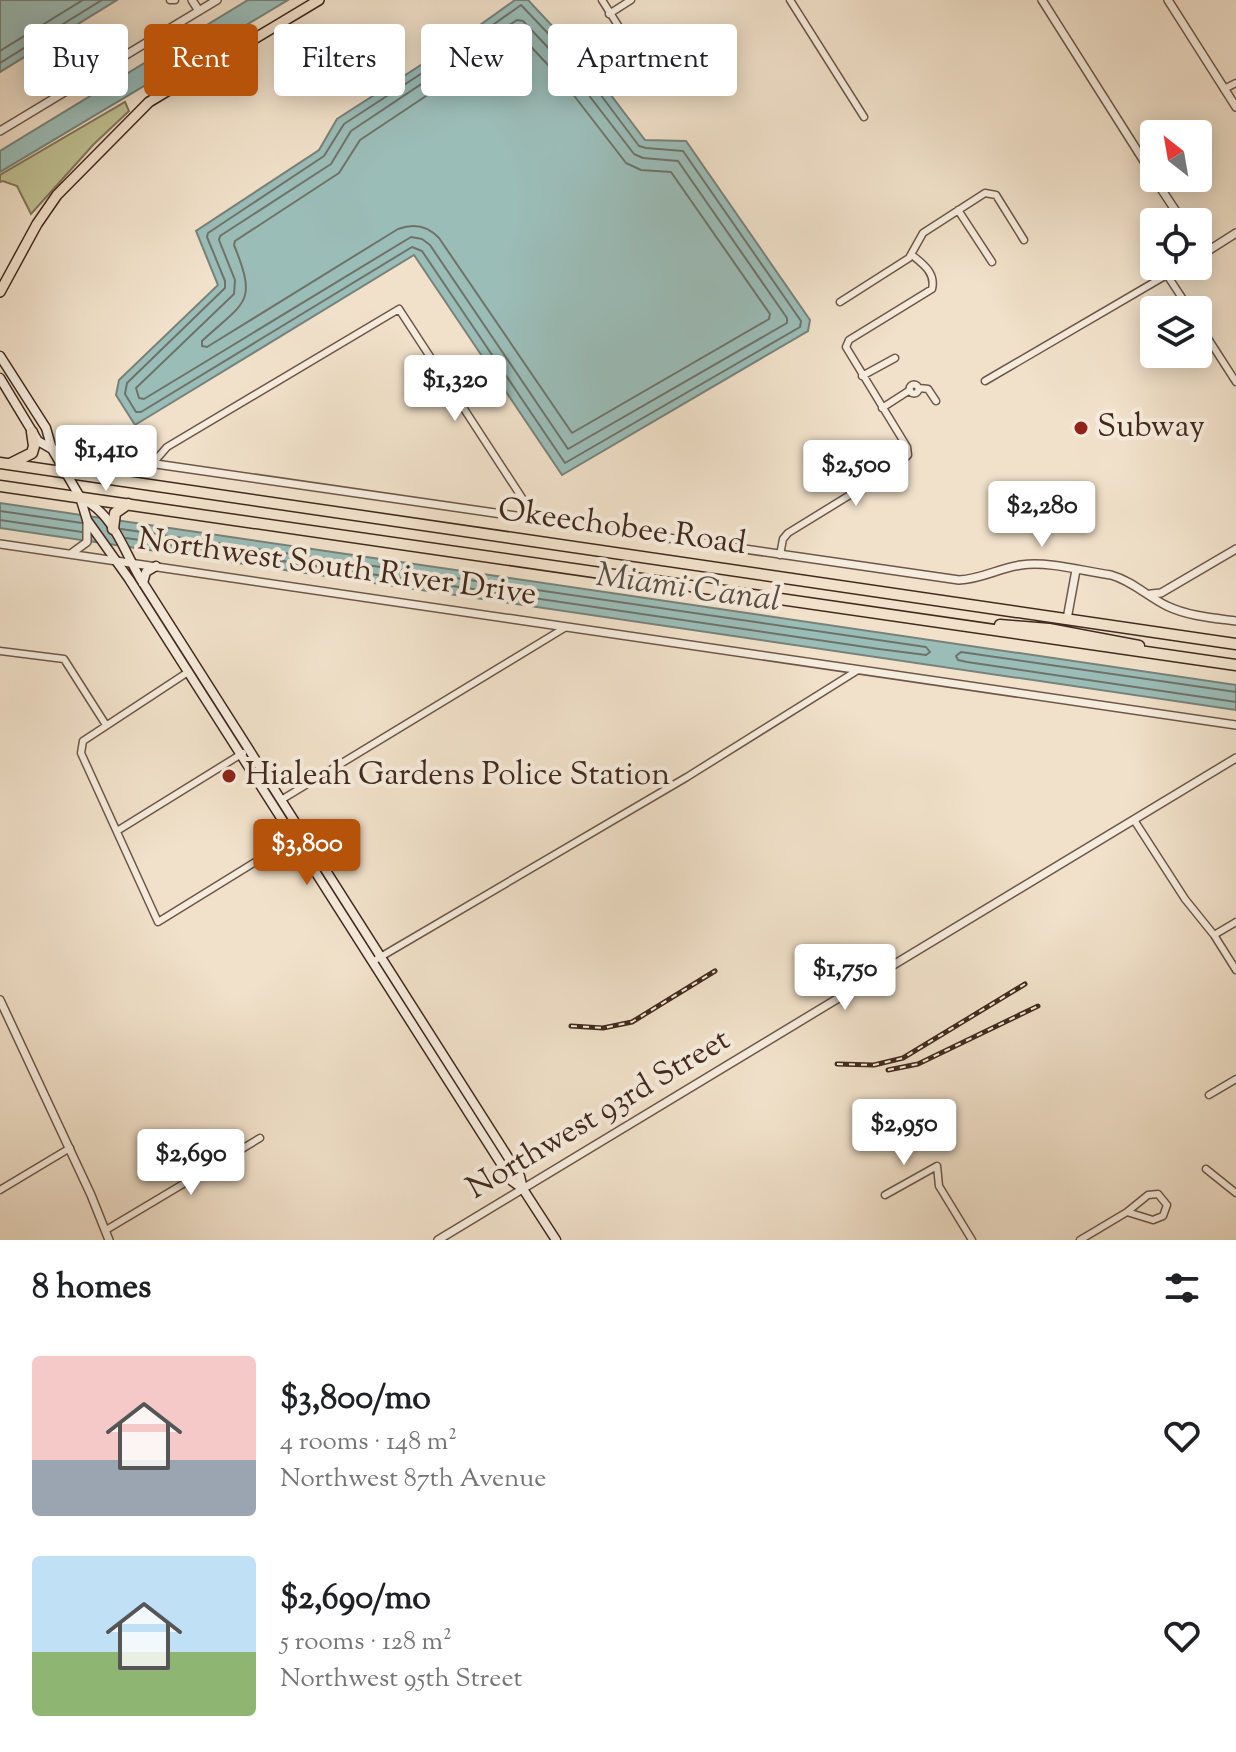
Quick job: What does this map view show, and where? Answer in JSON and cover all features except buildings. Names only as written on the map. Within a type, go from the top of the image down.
[{"type":"highway","points":[[4,464],[32,453],[32,432]]},
{"type":"highway","points":[[66,473],[78,458],[93,454]]},
{"type":"highway","name":"Okeechobee Road","points":[[4,464],[1236,644]]},
{"type":"highway","name":"Okeechobee Road","points":[[0,486],[1236,665]]},
{"type":"highway","points":[[113,529],[110,517],[128,504]]},
{"type":"highway","points":[[1049,629],[1057,628],[1067,619],[1074,629],[1085,635]]},
{"type":"highway","points":[[932,620],[1049,629],[1207,660]]},
{"type":"main road","points":[[0,292],[37,224],[57,195],[149,102],[319,0]]},
{"type":"main road","points":[[0,356],[46,428],[52,449],[80,497],[85,516],[188,672],[281,800],[512,1181],[523,1189],[556,1240]]},
{"type":"main road","points":[[0,378],[15,394],[26,397]]},
{"type":"main road","points":[[0,378],[38,441],[52,449]]},
{"type":"main road","points":[[80,497],[110,517]]},
{"type":"main road","points":[[113,529],[294,838],[377,959]]},
{"type":"main road","points":[[143,583],[146,572],[156,566]]},
{"type":"street","points":[[192,0],[199,11]]},
{"type":"street","points":[[0,131],[217,0]]},
{"type":"street","points":[[602,0],[616,24]]},
{"type":"street","points":[[609,14],[631,0]]},
{"type":"street","points":[[790,0],[864,117]]},
{"type":"street","points":[[1042,0],[1140,156]]},
{"type":"street","points":[[1168,0],[1236,107]]},
{"type":"street","points":[[1224,89],[1236,83]]},
{"type":"street","points":[[840,302],[912,255],[920,235],[982,194],[991,192],[998,197],[1024,240]]},
{"type":"street","points":[[958,210],[992,262]]},
{"type":"street","points":[[1212,248],[1236,233]]},
{"type":"street","points":[[780,555],[786,534],[902,463],[908,455],[907,447],[848,354],[847,344],[932,289],[930,272],[912,255]]},
{"type":"street","points":[[985,381],[1158,280]]},
{"type":"street","points":[[154,462],[167,447],[399,309],[526,504],[528,517]]},
{"type":"street","points":[[1212,345],[1236,382]]},
{"type":"street","points":[[862,376],[895,358]]},
{"type":"street","points":[[882,408],[914,384],[936,401]]},
{"type":"street","points":[[52,449],[959,580],[979,578],[1026,564],[1076,570],[1123,578],[1175,609],[1236,621]]},
{"type":"street","points":[[71,554],[87,542],[85,516]]},
{"type":"street","name":"Northwest South River Drive","points":[[0,544],[1236,725]]},
{"type":"street","points":[[1148,594],[1161,593],[1236,549]]},
{"type":"street","points":[[1067,619],[1076,570]]},
{"type":"street","points":[[1174,586],[1169,598],[1175,609]]},
{"type":"street","points":[[281,800],[566,627]]},
{"type":"street","points":[[0,651],[64,659],[106,725]]},
{"type":"street","points":[[377,959],[687,777],[861,668]]},
{"type":"street","points":[[188,672],[83,741],[81,753],[158,922],[294,838]]},
{"type":"street","points":[[117,831],[245,752]]},
{"type":"street","name":"Northwest 93rd Street","points":[[438,1240],[1236,758]]},
{"type":"street","points":[[1134,820],[1236,970]]},
{"type":"street","points":[[1214,935],[1236,922]]},
{"type":"street","points":[[1,1003],[70,1148],[109,1240]]},
{"type":"street","points":[[1209,1095],[1236,1079]]},
{"type":"street","points":[[106,1230],[260,1138]]},
{"type":"street","points":[[0,1190],[70,1148]]},
{"type":"street","points":[[885,1195],[937,1166],[939,1186],[972,1240]]},
{"type":"street","points":[[1206,1169],[1236,1193]]},
{"type":"street","points":[[1080,1240],[1154,1194],[1167,1205],[1163,1216],[1153,1220],[1127,1212]]},
{"type":"green space","points":[[125,102],[129,111],[93,145],[31,214],[17,186],[0,182],[0,175]]},
{"type":"water","points":[[0,0],[117,0],[78,24],[24,24],[24,57],[0,72]]},
{"type":"water","points":[[248,0],[288,0],[248,24],[209,24]]},
{"type":"water","points":[[515,0],[528,0],[550,24],[548,24],[548,96],[612,96],[645,140],[686,141],[810,320],[808,331],[562,475],[414,255],[135,425],[116,395],[119,380],[218,285],[196,231],[319,150],[337,119],[373,96],[405,96],[405,75],[421,65],[421,96],[532,96],[532,24],[481,24]]},
{"type":"water","points":[[144,63],[144,86],[128,96],[128,73]]},
{"type":"water","points":[[90,96],[127,96],[0,172],[0,151]]},
{"type":"water","points":[[0,503],[1236,685],[1236,710],[0,528]]},
{"type":"railway","points":[[571,1026],[603,1028],[632,1022],[715,971]]},
{"type":"railway","points":[[837,1064],[874,1065],[903,1058],[1025,984]]},
{"type":"railway","points":[[888,1070],[918,1064],[1038,1006]]},
{"type":"place","name":"Subway","points":[[1081,428]]},
{"type":"place","name":"Hialeah Gardens Police Station","points":[[229,776]]},
{"type":"water label","name":"Miami Canal","points":[[688,589]]}]
